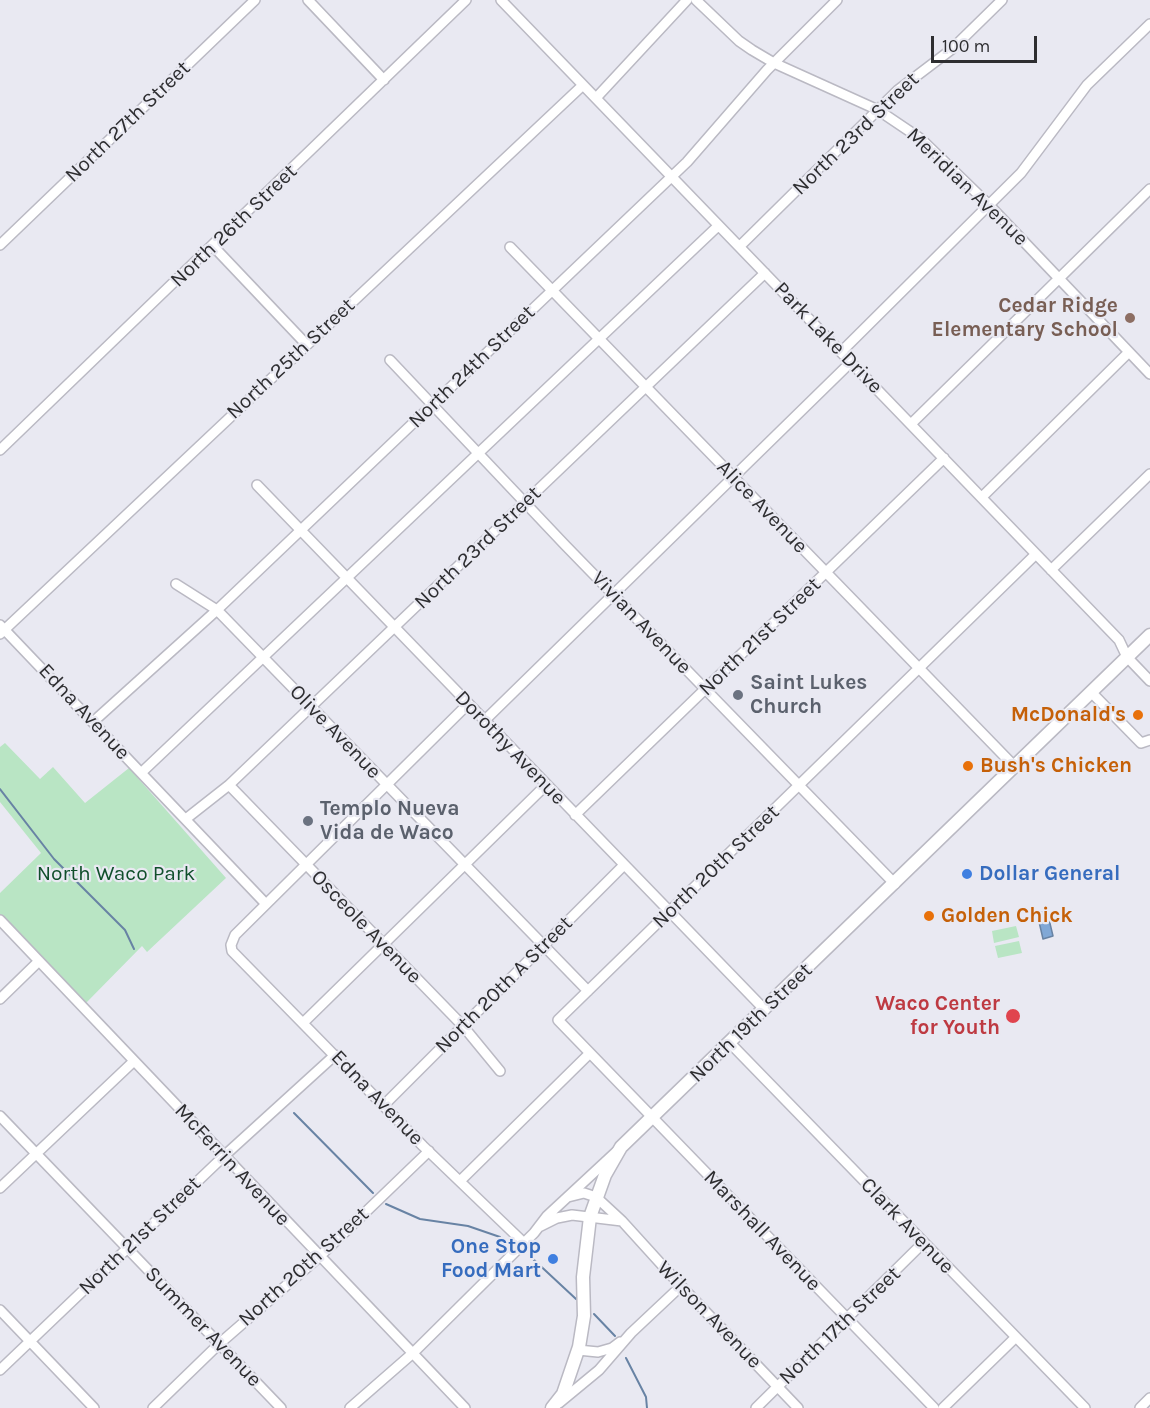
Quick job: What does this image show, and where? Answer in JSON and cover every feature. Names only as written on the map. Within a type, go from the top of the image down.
[{"type":"main road","name":"North 19th Street","points":[[621,1147],[1150,635]]},
{"type":"main road","points":[[552,1408],[563,1394],[578,1350],[584,1316],[583,1277],[586,1233],[590,1217],[596,1197],[621,1147]]},
{"type":"street","name":"North 27th Street","points":[[0,245],[255,0]]},
{"type":"street","points":[[308,0],[384,80]]},
{"type":"street","name":"North 26th Street","points":[[0,450],[466,0]]},
{"type":"street","name":"Park Lake Drive","points":[[501,0],[670,178],[740,246],[1119,640],[1127,657],[1150,681]]},
{"type":"street","points":[[596,98],[687,0]]},
{"type":"street","name":"Meridian Avenue","points":[[696,0],[739,41],[774,63],[878,110],[921,139],[989,205],[1150,374]]},
{"type":"street","name":"North 24th Street","points":[[94,721],[301,531],[698,151],[774,63],[837,0]]},
{"type":"street","name":"North 23rd Street","points":[[740,246],[911,79],[952,49],[1002,0]]},
{"type":"street","points":[[841,352],[1039,152],[1088,85],[1150,24]]},
{"type":"street","name":"North 25th Street","points":[[2,630],[583,85]]},
{"type":"street","points":[[911,424],[1150,189]]},
{"type":"street","points":[[141,773],[598,337],[718,226]]},
{"type":"street","points":[[213,246],[306,344]]},
{"type":"street","name":"Alice Avenue","points":[[510,247],[918,670],[1015,767]]},
{"type":"street","name":"North 23rd Street","points":[[187,818],[229,785],[765,273]]},
{"type":"street","points":[[981,498],[1129,352]]},
{"type":"street","name":"Vivian Avenue","points":[[390,360],[525,503],[895,884]]},
{"type":"street","points":[[484,721],[851,362]]},
{"type":"street","name":"North 21st Street","points":[[575,815],[944,458]]},
{"type":"street","points":[[1051,570],[1150,474]]},
{"type":"street","name":"Dorothy Avenue","points":[[257,485],[765,1010]]},
{"type":"street","name":"North 20th Street","points":[[589,1053],[558,1020],[1036,554]]},
{"type":"street","name":"Olive Avenue","points":[[176,584],[217,610],[588,991]]},
{"type":"street","name":"Edna Avenue","points":[[2,630],[94,721],[266,903],[235,935],[231,941],[232,951],[429,1151],[524,1243]]},
{"type":"street","points":[[1091,692],[1141,743],[1150,740]]},
{"type":"street","points":[[266,903],[468,704]]},
{"type":"street","name":"Osceole Avenue","points":[[229,785],[463,1026],[500,1071]]},
{"type":"street","points":[[304,1022],[546,785]]},
{"type":"street","name":"North 20th A Street","points":[[384,1105],[624,865]]},
{"type":"street","name":"McFerrin Avenue","points":[[0,920],[465,1408]]},
{"type":"street","points":[[0,999],[39,961]]},
{"type":"street","name":"Clark Avenue","points":[[730,1043],[1085,1408]]},
{"type":"street","points":[[460,1181],[589,1053]]},
{"type":"street","name":"Marshall Avenue","points":[[589,1053],[934,1408]]},
{"type":"street","name":"North 21st Street","points":[[0,1370],[224,1156],[335,1055]]},
{"type":"street","points":[[0,1188],[134,1062]]},
{"type":"street","name":"Summer Avenue","points":[[0,1116],[281,1408]]},
{"type":"street","name":"North 19th Street","points":[[350,1408],[412,1353],[524,1243],[547,1215],[621,1147]]},
{"type":"street","name":"North 20th Street","points":[[153,1408],[219,1344],[319,1257],[429,1151]]},
{"type":"street","points":[[565,1199],[580,1194],[596,1197]]},
{"type":"street","name":"Wilson Avenue","points":[[596,1197],[622,1221],[798,1408]]},
{"type":"street","points":[[539,1227],[563,1216],[622,1221]]},
{"type":"street","name":"North 17th Street","points":[[756,1408],[923,1243]]},
{"type":"street","points":[[552,1408],[599,1370],[631,1334],[681,1286]]},
{"type":"street","points":[[0,1310],[94,1408]]},
{"type":"street","points":[[578,1350],[598,1352],[612,1348],[631,1334]]},
{"type":"street","points":[[943,1408],[1016,1337]]},
{"type":"street","points":[[1140,1408],[1150,1398]]},
{"type":"green space","name":"North Waco Park","points":[[5,743],[40,779],[53,767],[85,803],[129,768],[226,878],[147,952],[142,946],[86,1003],[0,914],[0,893],[41,853],[0,802],[0,747]]},
{"type":"green space","points":[[1016,926],[1019,937],[994,943],[992,931]]},
{"type":"green space","points":[[1019,941],[1022,953],[998,958],[995,946]]},
{"type":"water","points":[[1047,911],[1053,936],[1043,939],[1037,913]]},
{"type":"waterway","points":[[0,789],[54,859],[125,930],[134,949]]},
{"type":"waterway","points":[[294,1113],[373,1193]]},
{"type":"waterway","points":[[386,1204],[420,1219],[468,1226],[500,1237]]},
{"type":"waterway","points":[[533,1259],[576,1299]]},
{"type":"waterway","points":[[594,1314],[615,1336]]},
{"type":"waterway","points":[[626,1358],[646,1397],[647,1408]]},
{"type":"place","name":"Cedar Ridge Elementary School","points":[[1130,318]]},
{"type":"place","name":"Saint Lukes Church","points":[[738,695]]},
{"type":"place","name":"McDonald's","points":[[1138,715]]},
{"type":"place","name":"Bush's Chicken","points":[[968,766]]},
{"type":"place","name":"Templo Nueva Vida de Waco","points":[[308,821]]},
{"type":"place","name":"Dollar General","points":[[967,874]]},
{"type":"place","name":"Golden Chick","points":[[929,916]]},
{"type":"place","name":"Waco Center for Youth","points":[[1013,1016]]},
{"type":"place","name":"One Stop Food Mart","points":[[553,1259]]}]
